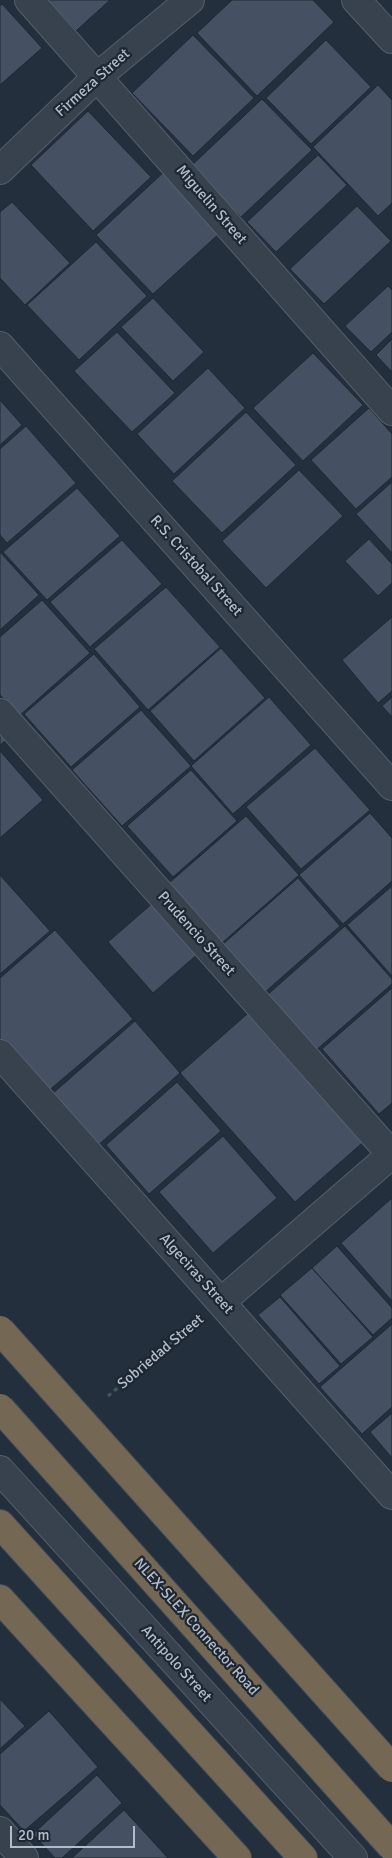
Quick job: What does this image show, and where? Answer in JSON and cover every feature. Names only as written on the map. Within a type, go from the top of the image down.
[{"type":"highway","points":[[0,1330],[392,1768]]},
{"type":"highway","name":"NLEX-SLEX Connector Road","points":[[0,1408],[392,1847]]},
{"type":"highway","points":[[0,1524],[303,1858]]},
{"type":"highway","points":[[0,1599],[237,1858]]},
{"type":"street","name":"Miguelin Street","points":[[29,0],[392,411]]},
{"type":"street","name":"Firmeza Street","points":[[0,170],[98,76],[190,0]]},
{"type":"street","points":[[356,0],[392,40]]},
{"type":"street","name":"R.S. Cristobal Street","points":[[0,346],[392,786]]},
{"type":"street","name":"Prudencio Street","points":[[0,713],[392,1155]]},
{"type":"street","name":"Algeciras Street","points":[[0,1054],[392,1495]]},
{"type":"street","points":[[221,1302],[392,1155]]},
{"type":"street","name":"Antipolo Street","points":[[4,1483],[353,1858]]},
{"type":"street","points":[[0,1831],[24,1858]]},
{"type":"path","name":"Sobriedad Street","points":[[103,1401],[169,1343],[221,1302]]},
{"type":"building","points":[[48,0],[110,0],[76,31]]},
{"type":"building","points":[[232,0],[313,0],[334,22],[257,96],[197,33]]},
{"type":"building","points":[[2,4],[42,48],[0,85],[0,6]]},
{"type":"building","points":[[193,35],[254,98],[193,156],[132,93]]},
{"type":"building","points":[[326,40],[371,87],[311,144],[266,98]]},
{"type":"building","points":[[378,85],[392,100],[392,203],[378,216],[313,147]]},
{"type":"building","points":[[262,99],[312,150],[241,217],[191,166]]},
{"type":"building","points":[[88,111],[151,177],[93,231],[31,165]]},
{"type":"building","points":[[318,155],[347,185],[276,252],[247,222]]},
{"type":"building","points":[[165,171],[222,231],[153,294],[96,235]]},
{"type":"building","points":[[12,202],[70,263],[25,305],[0,278],[0,212]]},
{"type":"building","points":[[357,206],[391,241],[324,304],[290,269]]},
{"type":"building","points":[[96,242],[147,296],[79,360],[27,305]]},
{"type":"building","points":[[388,286],[392,290],[392,332],[371,352],[345,326]]},
{"type":"building","points":[[153,298],[204,352],[173,381],[121,327]]},
{"type":"building","points":[[117,332],[175,393],[132,432],[74,371]]},
{"type":"building","points":[[392,339],[392,372],[376,355]]},
{"type":"building","points":[[313,353],[363,405],[303,461],[253,408]]},
{"type":"building","points":[[208,368],[245,408],[174,474],[137,434]]},
{"type":"building","points":[[0,400],[22,425],[0,445]]},
{"type":"building","points":[[369,408],[392,434],[392,477],[356,509],[311,460]]},
{"type":"building","points":[[246,412],[296,465],[222,533],[172,481]]},
{"type":"building","points":[[26,426],[76,483],[7,543],[0,535],[0,449]]},
{"type":"building","points":[[299,470],[343,516],[266,588],[222,541]]},
{"type":"building","points":[[392,482],[392,553],[356,514]]},
{"type":"building","points":[[77,488],[120,536],[47,600],[3,552]]},
{"type":"building","points":[[369,539],[392,564],[392,583],[378,596],[345,561]]},
{"type":"building","points":[[122,540],[162,584],[90,647],[50,602]]},
{"type":"building","points":[[0,552],[39,595],[0,630]]},
{"type":"building","points":[[166,587],[220,647],[148,710],[94,649]]},
{"type":"building","points":[[42,600],[90,653],[19,716],[0,695],[0,637]]},
{"type":"building","points":[[392,617],[392,691],[378,703],[342,660]]},
{"type":"building","points":[[221,648],[265,698],[194,761],[150,711]]},
{"type":"building","points":[[94,654],[140,707],[71,767],[24,714]]},
{"type":"building","points":[[269,697],[311,745],[233,814],[191,766]]},
{"type":"building","points":[[392,697],[392,717],[382,706]]},
{"type":"building","points":[[141,710],[191,766],[122,826],[72,770]]},
{"type":"building","points":[[0,730],[8,739],[0,745]]},
{"type":"building","points":[[315,748],[370,810],[301,869],[246,807]]},
{"type":"building","points":[[0,751],[43,800],[0,838]]},
{"type":"building","points":[[191,770],[237,821],[173,877],[127,826]]},
{"type":"building","points":[[370,813],[392,838],[392,881],[343,924],[299,875]]},
{"type":"building","points":[[246,816],[299,875],[222,943],[169,883]]},
{"type":"building","points":[[0,875],[50,931],[0,974]]},
{"type":"building","points":[[298,878],[340,926],[264,993],[222,945]]},
{"type":"building","points":[[392,886],[392,976],[347,925]]},
{"type":"building","points":[[154,902],[200,952],[153,993],[108,942]]},
{"type":"building","points":[[345,926],[392,979],[392,984],[314,1052],[265,997]]},
{"type":"building","points":[[55,930],[133,1019],[46,1093],[0,1041],[0,978]]},
{"type":"building","points":[[392,988],[392,1103],[379,1114],[322,1049]]},
{"type":"building","points":[[254,1008],[369,1137],[295,1202],[180,1073]]},
{"type":"building","points":[[135,1021],[180,1073],[96,1147],[51,1095]]},
{"type":"building","points":[[177,1082],[221,1131],[149,1194],[106,1145]]},
{"type":"building","points":[[223,1136],[277,1198],[213,1253],[159,1192]]},
{"type":"building","points":[[392,1198],[392,1301],[341,1243]]},
{"type":"building","points":[[337,1246],[392,1308],[392,1318],[373,1335],[312,1268]]},
{"type":"building","points":[[312,1268],[373,1337],[341,1364],[280,1295]]},
{"type":"building","points":[[280,1297],[340,1366],[319,1384],[258,1315]]},
{"type":"building","points":[[392,1324],[392,1407],[362,1434],[320,1387]]},
{"type":"building","points":[[392,1413],[392,1458],[370,1432]]},
{"type":"building","points":[[0,1699],[25,1726],[0,1749]]},
{"type":"building","points":[[49,1711],[98,1767],[24,1831],[0,1805],[0,1754]]},
{"type":"building","points":[[97,1775],[122,1803],[62,1858],[55,1858],[33,1834]]},
{"type":"building","points":[[124,1810],[168,1858],[72,1858]]}]
